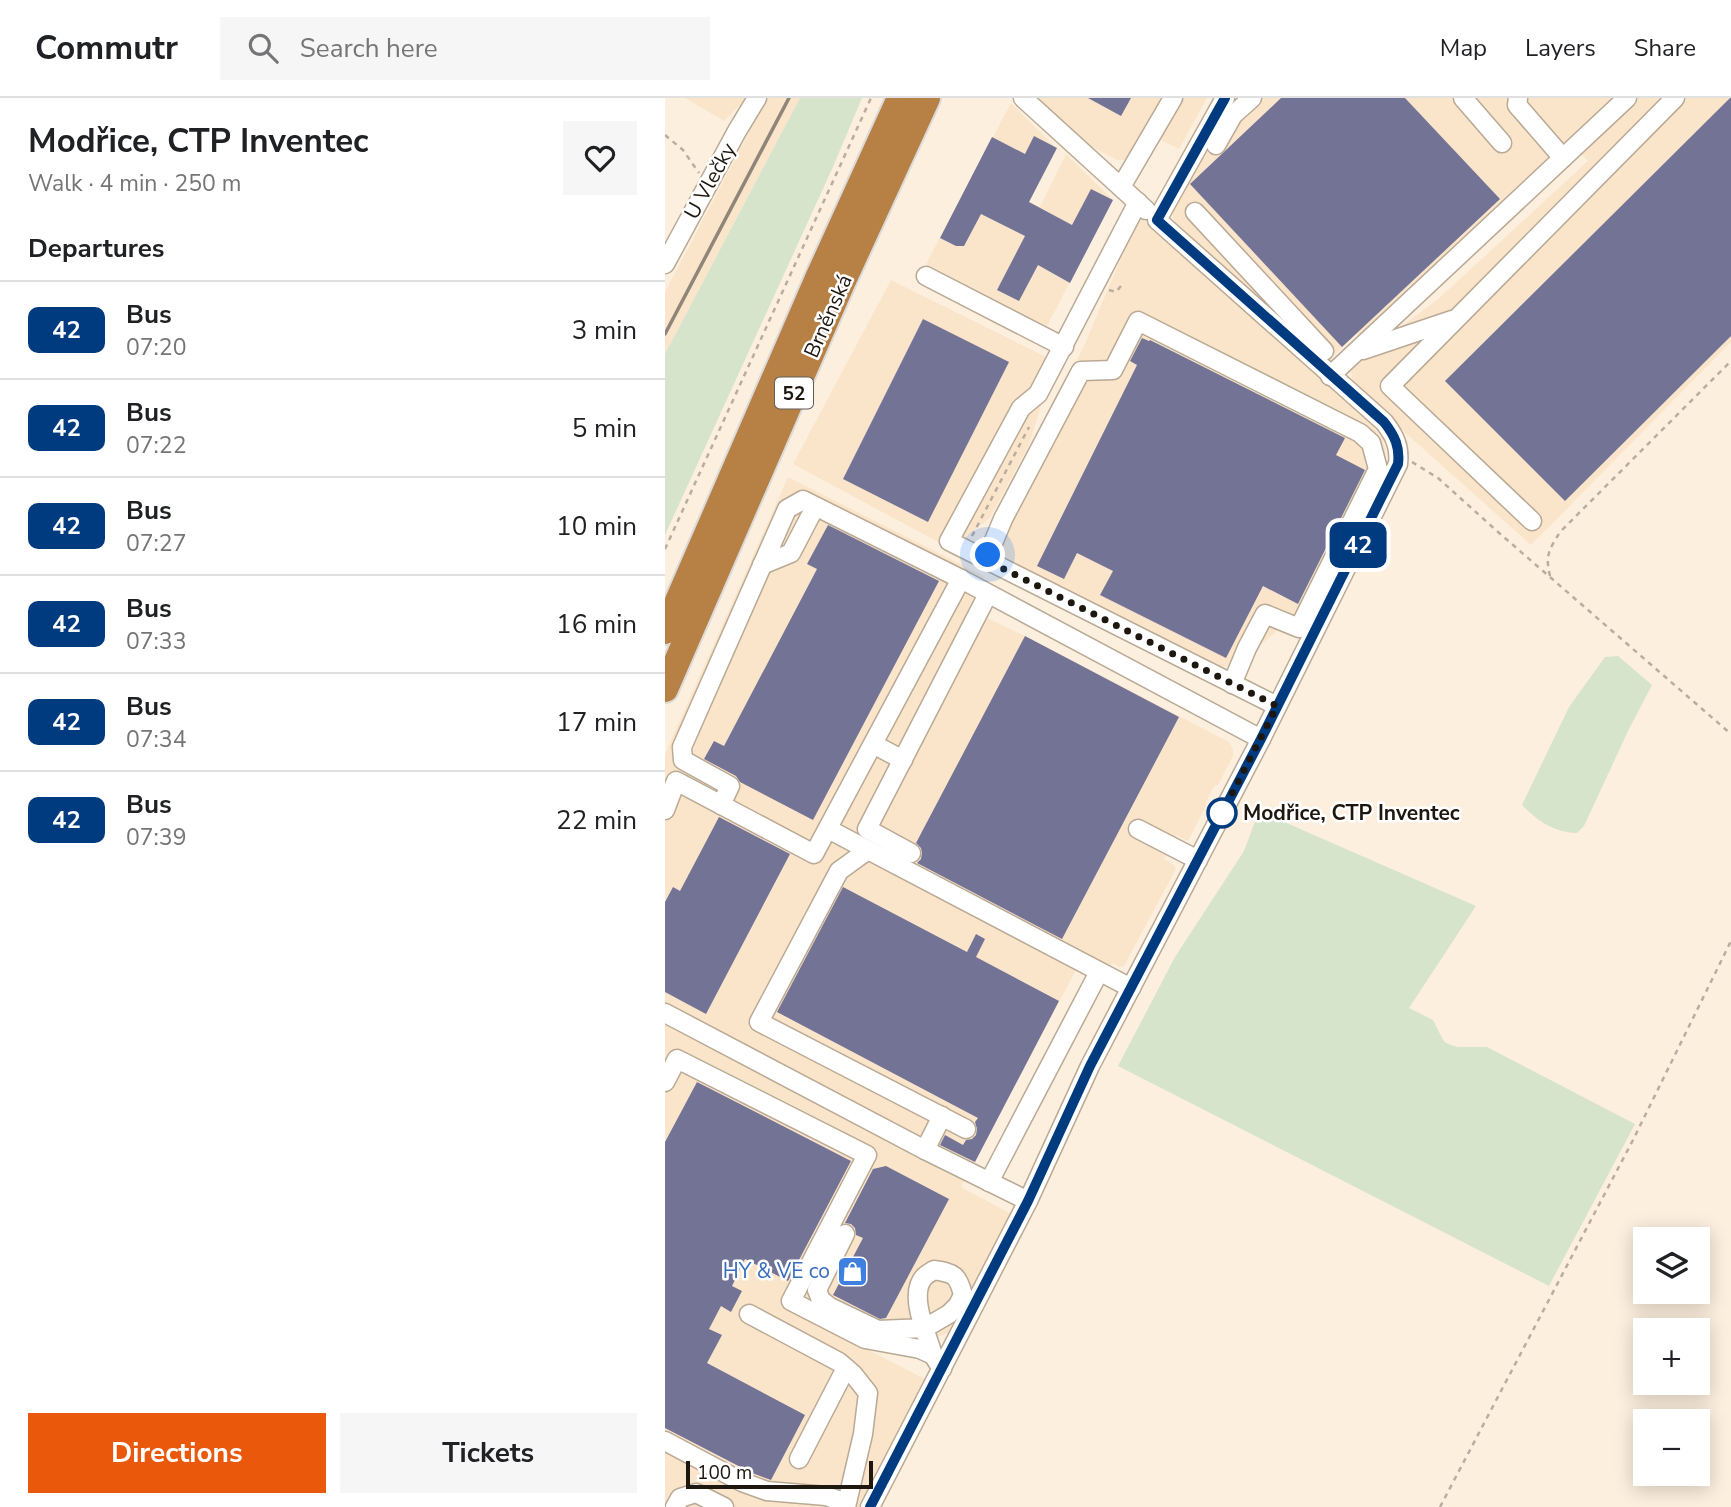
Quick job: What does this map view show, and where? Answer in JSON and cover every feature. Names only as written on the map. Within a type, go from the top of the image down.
[{"type":"highway","name":"Brněnská","points":[[665,631],[819,276],[900,98]]},
{"type":"highway","name":"Brněnská","points":[[665,689],[835,298],[927,98]]},
{"type":"street","name":"U Vlečky","points":[[665,264],[757,98]]},
{"type":"street","points":[[870,1507],[938,1362],[1028,1201],[1090,1066],[1261,739],[1398,464],[1399,456],[1394,434],[1384,422],[1023,98]]},
{"type":"street","points":[[1121,187],[1173,98]]},
{"type":"street","points":[[1157,220],[1225,98]]},
{"type":"street","points":[[1216,145],[1233,115],[1252,98]]},
{"type":"street","points":[[1463,98],[1502,143]]},
{"type":"street","points":[[1518,98],[1517,105],[1563,158]]},
{"type":"street","points":[[1330,376],[1627,98]]},
{"type":"street","points":[[1532,521],[1391,386],[1675,98]]},
{"type":"street","points":[[1138,202],[1037,396],[1021,408],[949,541],[1277,706]]},
{"type":"street","points":[[1195,212],[1324,351]]},
{"type":"street","points":[[926,276],[1064,347]]},
{"type":"street","points":[[1247,301],[1263,285]]},
{"type":"street","points":[[1356,352],[1457,318]]},
{"type":"street","points":[[986,560],[1003,519],[1081,371],[1113,370],[1138,321],[1360,433],[1371,443],[1378,470],[1299,628],[1265,614],[1232,684]]},
{"type":"street","points":[[665,810],[676,781],[676,768],[683,760],[682,747],[762,565],[787,509],[803,500],[961,579],[1261,739]]},
{"type":"street","points":[[676,781],[814,854],[961,579]]},
{"type":"street","points":[[911,853],[867,830],[988,594]]},
{"type":"street","points":[[873,744],[903,760]]},
{"type":"street","points":[[683,760],[730,786],[722,805]]},
{"type":"street","points":[[828,829],[1131,988]]},
{"type":"street","points":[[1139,829],[1198,860]]},
{"type":"street","points":[[868,850],[839,870],[759,1022],[966,1129]]},
{"type":"street","points":[[989,1182],[1099,972]]},
{"type":"street","points":[[665,1013],[1028,1201]]},
{"type":"street","points":[[665,1082],[677,1059],[867,1155],[791,1301],[865,1339],[920,1349],[938,1362]]},
{"type":"street","points":[[925,1150],[942,1116]]},
{"type":"street","points":[[845,1234],[817,1290],[821,1300],[878,1330],[925,1328],[938,1362]]},
{"type":"street","points":[[665,1441],[743,1482],[767,1491],[826,1496],[838,1500],[846,1507],[863,1434],[868,1393],[839,1362],[749,1314]]},
{"type":"street","points":[[799,1459],[846,1368]]},
{"type":"street","points":[[675,1507],[680,1498],[696,1493],[724,1507]]},
{"type":"path","points":[[665,549],[871,98]]},
{"type":"path","points":[[665,135],[683,150],[699,173],[703,193]]},
{"type":"path","points":[[1550,576],[1548,551],[1560,532],[1731,361]]},
{"type":"path","points":[[1399,456],[1438,478],[1731,734]]},
{"type":"path","points":[[1440,1507],[1633,1140],[1731,941]]},
{"type":"shaded area","points":[[685,98],[747,98],[724,121]]},
{"type":"shaded area","points":[[767,98],[800,98],[665,354],[665,292]]},
{"type":"shaded area","points":[[1032,98],[1207,98],[1179,149],[1144,132],[1127,160],[1117,160],[1072,136]]},
{"type":"shaded area","points":[[1233,98],[1617,98],[1363,334],[1355,335],[1333,356],[1327,357],[1320,354],[1177,228],[1173,206]]},
{"type":"shaded area","points":[[1637,98],[1731,98],[1731,342],[1531,545],[1355,388],[1351,371],[1375,346],[1437,300],[1588,161],[1580,152]]},
{"type":"shaded area","points":[[1011,103],[1056,148],[1029,202],[1040,207],[1066,154],[1113,200],[1047,326],[926,264]]},
{"type":"shaded area","points":[[1139,216],[1371,424],[1382,438],[1386,451],[1385,466],[1298,639],[1277,631],[1253,651],[1221,668],[966,557],[793,464],[891,280],[1050,359],[1044,396],[1029,445],[990,518],[965,540],[972,545],[982,544],[1083,348]]},
{"type":"shaded area","points":[[788,477],[984,576],[968,609],[1229,742],[1233,756],[1218,785],[1214,786],[1188,841],[1176,835],[1164,859],[1176,869],[1124,966],[1119,967],[1112,963],[1110,966],[1085,953],[961,1187],[1013,1215],[953,1332],[924,1341],[876,1334],[794,1312],[927,1380],[861,1507],[665,1507],[665,754]]},
{"type":"green space","points":[[800,98],[862,98],[665,535],[665,354]]},
{"type":"green space","points":[[1618,656],[1652,685],[1584,826],[1577,833],[1553,828],[1540,821],[1522,805],[1569,707],[1605,657]]},
{"type":"green space","points":[[1259,811],[1476,906],[1409,1008],[1433,1020],[1446,1043],[1457,1047],[1487,1047],[1635,1124],[1549,1286],[1118,1066],[1175,957],[1244,851]]},
{"type":"building","points":[[1088,98],[1131,98],[1121,116]]},
{"type":"building","points":[[1281,98],[1405,98],[1500,199],[1342,347],[1190,184]]},
{"type":"building","points":[[1730,98],[1731,336],[1565,501],[1445,381]]},
{"type":"building","points":[[1034,136],[1057,148],[1029,202],[1072,225],[1091,189],[1113,200],[1070,283],[1038,265],[1019,301],[997,290],[1025,236],[981,214],[964,246],[956,246],[940,238],[992,137],[1025,154]]},
{"type":"building","points":[[923,319],[1009,362],[928,522],[843,479]]},
{"type":"building","points":[[1142,338],[1345,438],[1336,455],[1365,470],[1298,604],[1263,586],[1226,658],[1100,595],[1113,571],[1077,553],[1064,579],[1037,566],[1137,365],[1130,361]]},
{"type":"building","points":[[828,525],[939,581],[813,820],[740,782],[736,776],[704,759],[714,741],[724,746],[817,569],[807,564]]},
{"type":"building","points":[[1025,636],[1179,717],[1062,939],[917,863],[922,853],[916,843]]},
{"type":"building","points":[[719,817],[790,854],[706,1014],[665,992],[665,902],[673,887],[680,891]]},
{"type":"building","points":[[843,887],[967,952],[976,934],[985,939],[976,957],[1059,1001],[975,1162],[940,1145],[945,1135],[963,1145],[966,1140],[972,1139],[976,1135],[975,1122],[978,1118],[777,1012]]},
{"type":"building","points":[[697,1082],[851,1161],[788,1281],[745,1259],[732,1286],[742,1291],[731,1312],[721,1306],[709,1329],[722,1335],[707,1363],[805,1415],[771,1480],[665,1428],[665,1142]]},
{"type":"building","points":[[886,1166],[949,1199],[886,1318],[880,1319],[833,1295],[863,1238],[856,1235],[851,1224],[845,1223],[873,1169]]},
{"type":"railway","points":[[665,334],[789,98]]},
{"type":"bus line","name":"42","points":[[870,1507],[1028,1201],[1090,1066],[1261,739],[1398,464],[1398,445],[1394,434],[1384,422],[1157,220],[1225,98]]},
{"type":"place","name":"Modřice, CTP Inventec","points":[[1222,813]]},
{"type":"place","name":"HY & VE co","points":[[853,1271]]},
{"type":"route","points":[[988,555],[986,560],[1277,706],[1218,821],[1222,813]]}]
